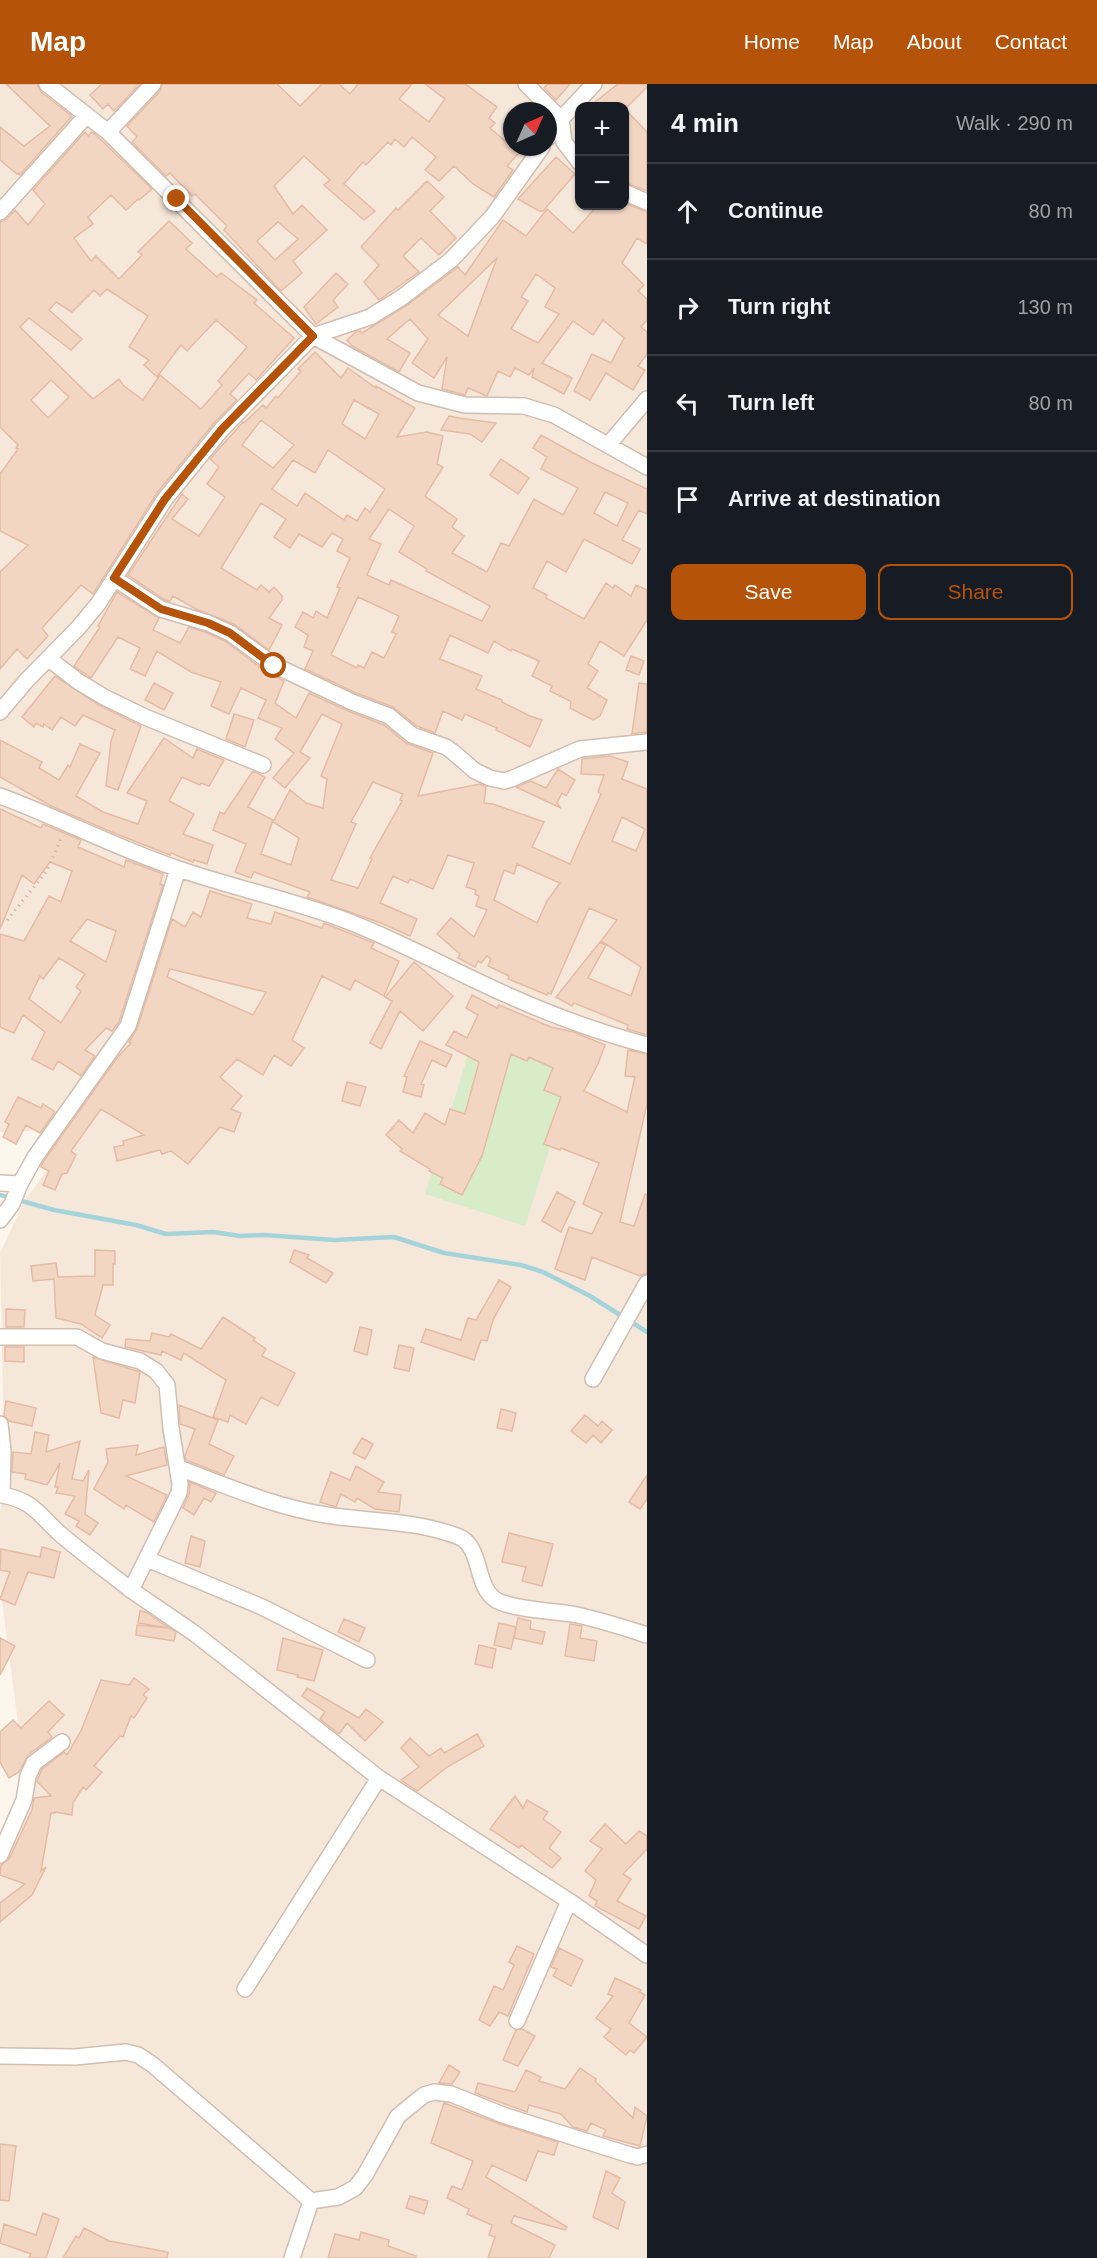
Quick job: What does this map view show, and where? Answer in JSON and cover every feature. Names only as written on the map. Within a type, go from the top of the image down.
[{"type":"street","points":[[47,84],[108,132],[313,336],[418,393],[465,405],[524,406],[554,415],[647,467]]},
{"type":"street","points":[[108,132],[153,84]]},
{"type":"street","points":[[526,84],[561,119],[564,142],[575,157]]},
{"type":"street","points":[[557,125],[594,84]]},
{"type":"street","points":[[0,212],[86,116]]},
{"type":"street","points":[[0,712],[98,604],[165,499],[222,429],[313,336],[370,317],[451,260],[492,217],[536,156]]},
{"type":"street","points":[[629,194],[647,202]]},
{"type":"street","points":[[609,444],[647,399]]},
{"type":"street","points":[[114,578],[161,609],[208,623],[230,633],[274,666],[326,688],[352,702],[389,716],[412,735],[446,747],[475,771],[490,778],[504,781],[580,749],[647,742]]},
{"type":"street","points":[[49,659],[79,682],[104,697],[263,765]]},
{"type":"street","points":[[0,796],[121,848],[178,869],[348,921],[479,982],[555,1014],[647,1045]]},
{"type":"street","points":[[0,1220],[35,1157],[128,1026],[178,869]]},
{"type":"street","points":[[0,1183],[16,1193]]},
{"type":"street","points":[[593,1379],[647,1283]]},
{"type":"street","points":[[0,1337],[77,1337],[102,1351],[140,1361],[163,1377],[167,1385],[171,1428],[179,1468],[179,1493],[131,1590]]},
{"type":"street","points":[[0,1424],[3,1451],[1,1498],[16,1498],[32,1506],[57,1531],[131,1590],[194,1633],[380,1778],[569,1901],[647,1955]]},
{"type":"street","points":[[179,1468],[273,1504],[327,1515],[422,1525],[460,1537],[470,1545],[488,1591],[496,1600],[510,1605],[583,1617],[647,1635]]},
{"type":"street","points":[[147,1559],[262,1607],[367,1660]]},
{"type":"street","points":[[0,1855],[24,1800],[28,1776],[34,1763],[62,1742]]},
{"type":"street","points":[[244,1989],[380,1778]]},
{"type":"street","points":[[517,2021],[569,1901]]},
{"type":"street","points":[[0,2056],[75,2056],[126,2052],[138,2055],[153,2065],[311,2201],[338,2197],[355,2188],[365,2175],[398,2116],[424,2095],[434,2092],[451,2094],[503,2115],[630,2156],[638,2157],[647,2154]]},
{"type":"street","points":[[292,2258],[311,2201]]},
{"type":"path","points":[[7,920],[47,871],[67,824]]},
{"type":"shaded area","points":[[0,84],[647,84],[647,2258],[0,2258],[0,1852],[26,1785],[0,1585],[0,1512],[8,1469],[3,1400],[0,1253],[25,1200],[77,1129],[0,1132]]},
{"type":"green space","points":[[475,1032],[576,1065],[525,1226],[425,1194]]},
{"type":"building","points":[[6,84],[37,84],[41,92],[72,116],[20,175],[0,160],[0,127],[24,146],[50,126]]},
{"type":"building","points":[[102,84],[140,84],[114,111],[108,104],[103,109],[90,95]]},
{"type":"building","points":[[162,84],[277,84],[300,106],[322,84],[339,84],[350,94],[358,84],[412,84],[399,99],[429,122],[445,99],[425,84],[465,84],[497,107],[489,118],[495,123],[490,128],[503,139],[503,156],[516,156],[507,166],[513,170],[494,197],[473,184],[454,166],[439,181],[425,170],[436,157],[412,137],[404,147],[395,139],[391,145],[388,142],[366,165],[363,162],[344,184],[375,211],[364,220],[324,185],[330,180],[304,156],[274,186],[293,214],[302,205],[327,230],[293,261],[302,273],[281,291],[224,230],[227,226],[195,194],[192,196],[170,173],[166,176],[132,142],[137,137],[127,126],[160,91]],"holes":[[[278,222],[298,239],[275,260],[257,241]]]},
{"type":"building","points":[[548,84],[570,84],[556,100],[544,88]]},
{"type":"building","points":[[618,84],[647,84],[647,87],[629,105],[629,102],[595,102]]},
{"type":"building","points":[[629,113],[647,132],[647,191],[629,184]]},
{"type":"building","points":[[85,132],[88,136],[94,133],[152,189],[126,210],[111,195],[88,217],[93,224],[74,238],[91,261],[96,256],[119,279],[142,255],[138,252],[169,221],[192,243],[186,249],[217,277],[221,273],[257,300],[254,303],[294,338],[256,380],[249,373],[230,394],[237,400],[214,423],[157,493],[93,594],[81,585],[42,628],[48,636],[27,659],[17,649],[0,669],[0,572],[28,545],[0,531],[0,474],[18,449],[16,448],[18,445],[0,427],[0,222],[7,219],[15,210],[28,225],[45,204],[33,190]],"holes":[[[107,289],[148,316],[129,347],[149,360],[144,365],[157,377],[181,345],[187,351],[216,320],[247,347],[218,381],[222,385],[201,409],[160,375],[143,400],[124,386],[119,379],[93,399],[20,327],[29,318],[71,350],[82,339],[49,310],[56,302],[72,312],[94,290],[100,296]],[[51,380],[69,397],[48,418],[31,400]]]},
{"type":"building","points":[[556,157],[575,174],[543,211],[518,199]]},
{"type":"building","points":[[427,181],[444,197],[430,211],[456,238],[439,255],[421,238],[403,256],[419,272],[379,300],[364,282],[379,265],[361,247],[396,208],[398,210]]},
{"type":"building","points":[[629,205],[647,212],[647,244],[637,238],[622,263],[644,285],[638,291],[647,299],[647,320],[641,327],[647,332],[647,354],[638,366],[645,370],[633,390],[606,373],[590,400],[574,391],[592,354],[611,363],[624,338],[603,320],[593,335],[573,321],[542,363],[572,378],[564,394],[532,377],[534,368],[529,375],[515,368],[510,377],[498,371],[487,396],[468,388],[465,395],[442,389],[447,357],[434,378],[412,363],[428,339],[410,319],[387,339],[410,353],[399,372],[352,346],[347,340],[356,332],[362,333],[406,306],[458,267],[465,275],[503,220],[526,236],[547,209],[573,233],[593,210],[629,210]],"holes":[[[497,258],[468,336],[438,315]],[[536,274],[555,288],[545,307],[559,314],[538,343],[511,329],[528,301],[521,297]]]},
{"type":"building","points":[[336,273],[348,284],[333,300],[338,307],[316,324],[304,307]]},
{"type":"building","points":[[315,352],[341,378],[348,368],[376,388],[376,386],[415,408],[397,437],[427,432],[443,436],[437,464],[443,467],[425,496],[457,519],[452,527],[464,536],[452,553],[487,572],[501,543],[509,546],[534,499],[563,515],[578,488],[541,469],[547,457],[533,448],[541,435],[590,462],[647,489],[647,514],[639,510],[622,540],[640,549],[632,564],[584,539],[566,572],[547,561],[533,588],[584,619],[606,583],[613,588],[615,585],[631,596],[636,585],[647,590],[647,620],[624,656],[600,641],[588,664],[598,671],[587,688],[607,700],[600,716],[593,720],[570,708],[571,702],[550,691],[552,686],[532,676],[539,661],[512,649],[511,651],[494,641],[488,653],[450,635],[440,659],[482,676],[476,689],[542,720],[530,747],[496,730],[497,728],[465,714],[462,720],[443,711],[435,733],[417,726],[393,707],[356,693],[305,669],[313,651],[304,647],[308,635],[295,627],[303,612],[313,618],[316,611],[327,618],[350,558],[337,551],[343,539],[332,533],[322,547],[299,534],[290,548],[274,537],[286,519],[261,503],[221,568],[257,590],[261,585],[269,592],[274,587],[282,596],[282,600],[269,618],[282,625],[269,650],[234,624],[198,610],[173,596],[170,601],[165,600],[128,575],[182,494],[188,499],[172,519],[199,536],[225,497],[207,484],[219,467],[210,459],[243,422],[263,405],[266,408],[276,396],[278,398],[301,371],[298,369]],"holes":[[[354,400],[379,414],[365,439],[342,424]],[[261,420],[294,445],[273,468],[242,445]],[[328,450],[385,489],[370,512],[365,508],[357,521],[347,515],[344,520],[305,493],[297,506],[272,489],[293,460],[315,473]],[[605,492],[628,503],[617,526],[594,513]],[[389,509],[414,526],[399,552],[427,569],[426,571],[490,606],[482,621],[391,580],[389,585],[367,575],[381,544],[369,539]],[[358,597],[399,616],[392,632],[396,634],[384,658],[372,652],[364,668],[358,665],[357,668],[331,655]]]},
{"type":"building","points":[[449,416],[496,423],[482,442],[470,434],[441,430]]},
{"type":"building","points":[[501,459],[529,478],[518,494],[490,475]]},
{"type":"building","points":[[117,592],[159,618],[153,630],[180,643],[189,627],[225,641],[268,673],[284,681],[275,703],[296,718],[309,693],[384,725],[406,743],[433,753],[418,796],[480,784],[486,787],[484,803],[544,822],[532,847],[570,864],[601,794],[598,792],[604,775],[581,774],[582,759],[610,756],[628,762],[622,779],[647,789],[647,1035],[627,1029],[628,1025],[574,1003],[572,1006],[556,997],[600,942],[606,945],[588,978],[631,996],[641,967],[601,941],[617,920],[589,908],[551,994],[547,995],[508,979],[509,976],[488,966],[491,959],[487,956],[481,963],[478,961],[475,967],[458,958],[460,954],[437,934],[451,918],[474,937],[487,910],[476,906],[479,896],[475,894],[476,890],[466,887],[474,863],[448,855],[433,889],[410,879],[408,883],[393,876],[380,903],[417,919],[410,936],[381,923],[307,897],[310,892],[254,872],[251,878],[235,872],[246,844],[213,830],[220,812],[224,814],[253,771],[265,777],[248,807],[273,820],[261,854],[291,865],[299,838],[273,822],[290,790],[306,803],[323,808],[327,779],[321,776],[342,724],[322,714],[300,752],[310,758],[285,788],[273,778],[294,753],[275,739],[282,728],[258,718],[266,700],[241,688],[229,714],[211,706],[221,682],[191,672],[157,651],[145,676],[130,669],[140,648],[118,637],[91,678],[74,666],[100,627],[98,626]],"holes":[[[373,782],[403,794],[400,800],[402,801],[370,858],[372,859],[358,888],[331,880],[356,824],[351,822]],[[622,817],[645,829],[636,851],[612,841]],[[517,864],[560,883],[547,901],[537,923],[494,900],[504,870],[514,874]]]},
{"type":"building","points":[[631,656],[644,661],[639,675],[626,670]]},
{"type":"building","points":[[55,676],[99,705],[141,726],[118,790],[106,786],[111,741],[115,730],[83,715],[75,726],[61,717],[52,730],[44,724],[43,727],[36,723],[34,727],[22,717]]},
{"type":"building","points":[[154,683],[173,693],[164,710],[145,700]]},
{"type":"building","points":[[639,683],[647,684],[647,732],[632,734]]},
{"type":"building","points":[[234,714],[254,720],[245,747],[226,739]]},
{"type":"building","points":[[164,738],[193,758],[197,749],[224,760],[209,786],[201,783],[200,785],[182,777],[169,801],[194,814],[183,834],[213,845],[207,864],[194,860],[193,862],[171,853],[170,855],[114,833],[53,807],[0,777],[0,740],[42,762],[39,768],[59,780],[68,765],[70,767],[80,744],[100,753],[76,796],[103,812],[138,824],[147,801],[127,793]]},
{"type":"building","points":[[558,769],[575,780],[566,796],[562,793],[557,803],[561,808],[516,787],[531,781],[546,788]]},
{"type":"building","points":[[0,809],[41,828],[43,824],[81,840],[78,847],[124,867],[126,860],[163,874],[160,884],[163,885],[119,1022],[112,1031],[106,1028],[85,1050],[95,1056],[81,1076],[58,1061],[53,1070],[32,1059],[45,1032],[23,1015],[14,1033],[0,1027],[0,934],[24,941],[49,896],[61,902],[72,871],[50,862],[34,884],[22,875],[0,929]],"holes":[[[87,919],[116,931],[106,962],[70,941]],[[59,958],[85,974],[76,987],[81,991],[61,1023],[29,999],[40,976],[43,979]]]},
{"type":"building","points":[[210,891],[252,904],[247,918],[271,924],[275,912],[322,928],[324,923],[374,943],[371,948],[399,961],[384,996],[355,980],[350,990],[322,976],[292,1040],[304,1048],[291,1066],[274,1055],[263,1075],[237,1059],[220,1077],[242,1096],[231,1109],[241,1113],[234,1132],[220,1127],[188,1164],[171,1151],[162,1154],[160,1150],[117,1161],[114,1147],[124,1145],[123,1141],[144,1135],[101,1109],[71,1151],[76,1155],[67,1173],[62,1174],[55,1190],[43,1185],[49,1171],[41,1167],[43,1162],[117,1058],[131,1043],[129,1042],[137,1029],[172,919],[185,927],[193,912],[201,917]],"holes":[[[170,969],[266,992],[253,1015],[167,977]]]},
{"type":"building","points":[[414,962],[453,996],[423,1031],[400,1011],[381,1049],[370,1043],[392,1001],[385,997]]},
{"type":"building","points":[[472,995],[497,1008],[499,1005],[551,1027],[574,1032],[605,1045],[584,1091],[627,1112],[635,1077],[625,1076],[628,1050],[647,1054],[647,1104],[620,1222],[634,1226],[645,1194],[647,1195],[647,1273],[640,1276],[592,1257],[585,1280],[555,1269],[569,1227],[592,1234],[602,1213],[583,1204],[599,1163],[544,1144],[561,1097],[544,1090],[553,1068],[529,1057],[527,1061],[511,1054],[482,1156],[462,1195],[440,1184],[443,1178],[400,1151],[402,1149],[386,1135],[399,1120],[413,1133],[425,1113],[445,1125],[450,1109],[465,1114],[479,1062],[446,1045],[454,1031],[467,1038],[478,1015],[466,1008]]},
{"type":"building","points":[[420,1041],[452,1055],[446,1067],[432,1060],[421,1084],[424,1085],[421,1097],[403,1092],[407,1077],[404,1076]]},
{"type":"building","points":[[347,1082],[366,1087],[360,1106],[342,1101]]},
{"type":"building","points":[[18,1097],[41,1108],[43,1104],[55,1112],[40,1133],[26,1125],[16,1144],[3,1137],[9,1124],[5,1122]]},
{"type":"building","points":[[557,1192],[575,1202],[561,1232],[542,1221]]},
{"type":"building","points":[[95,1250],[115,1251],[113,1285],[103,1285],[95,1315],[110,1325],[102,1338],[81,1324],[56,1318],[54,1279],[33,1281],[31,1266],[56,1263],[58,1277],[95,1276]]},
{"type":"building","points":[[294,1250],[309,1255],[307,1258],[333,1273],[326,1283],[290,1262]]},
{"type":"building","points":[[499,1280],[511,1287],[493,1320],[487,1341],[481,1340],[474,1360],[421,1342],[426,1329],[461,1340],[468,1318],[476,1320]]},
{"type":"building","points":[[6,1309],[25,1310],[24,1327],[6,1327]]},
{"type":"building","points":[[223,1317],[255,1338],[253,1340],[266,1349],[262,1356],[295,1373],[278,1406],[261,1397],[246,1424],[230,1415],[228,1422],[213,1417],[226,1380],[184,1353],[181,1360],[162,1351],[161,1355],[125,1347],[126,1339],[150,1341],[152,1333],[169,1337],[171,1334],[201,1349]]},
{"type":"building","points":[[360,1327],[372,1330],[367,1355],[354,1351]]},
{"type":"building","points":[[399,1345],[414,1348],[409,1371],[394,1368]]},
{"type":"building","points":[[5,1347],[24,1347],[24,1362],[5,1361]]},
{"type":"building","points":[[93,1357],[140,1372],[135,1403],[123,1400],[119,1418],[101,1413]]},
{"type":"building","points":[[6,1401],[36,1408],[32,1426],[9,1421],[4,1415]]},
{"type":"building","points":[[179,1405],[218,1420],[209,1444],[234,1456],[224,1475],[186,1460],[185,1456],[195,1429],[180,1424]]},
{"type":"building","points":[[501,1409],[516,1413],[512,1431],[497,1428]]},
{"type":"building","points":[[585,1415],[598,1426],[602,1421],[612,1430],[601,1443],[593,1435],[586,1443],[571,1431]]},
{"type":"building","points":[[35,1432],[49,1435],[46,1452],[80,1441],[72,1479],[83,1481],[89,1470],[85,1514],[98,1523],[90,1535],[76,1526],[79,1521],[65,1514],[75,1496],[56,1493],[60,1463],[47,1485],[25,1479],[26,1474],[12,1472],[13,1452],[31,1454]]},
{"type":"building","points":[[362,1438],[373,1444],[365,1459],[353,1453]]},
{"type":"building","points":[[138,1445],[136,1455],[164,1447],[167,1465],[126,1476],[167,1495],[154,1522],[126,1505],[124,1509],[94,1489],[108,1462],[106,1449]]},
{"type":"building","points":[[356,1466],[384,1482],[378,1492],[401,1495],[399,1512],[375,1509],[357,1498],[355,1502],[341,1494],[336,1507],[320,1502],[331,1472],[350,1480]]},
{"type":"building","points":[[647,1475],[647,1499],[640,1509],[629,1502]]},
{"type":"building","points":[[190,1482],[216,1493],[211,1502],[204,1498],[194,1515],[183,1508],[189,1494]]},
{"type":"building","points":[[509,1533],[553,1544],[542,1586],[522,1581],[526,1567],[502,1562]]},
{"type":"building","points":[[191,1536],[205,1541],[200,1567],[185,1563]]},
{"type":"building","points":[[42,1547],[60,1552],[54,1578],[28,1572],[15,1605],[0,1599],[10,1572],[0,1570],[1,1549],[40,1557]]},
{"type":"building","points":[[140,1611],[146,1612],[169,1628],[138,1623]]},
{"type":"building","points":[[518,1618],[531,1621],[530,1629],[545,1632],[542,1644],[514,1638]]},
{"type":"building","points":[[344,1619],[365,1628],[359,1642],[338,1632]]},
{"type":"building","points":[[499,1623],[516,1627],[511,1649],[494,1645]]},
{"type":"building","points":[[570,1624],[582,1626],[580,1638],[597,1641],[594,1661],[565,1656]]},
{"type":"building","points":[[137,1625],[170,1628],[176,1632],[174,1641],[136,1635]]},
{"type":"building","points":[[0,1638],[15,1646],[0,1675]]},
{"type":"building","points":[[283,1638],[323,1650],[314,1681],[277,1670]]},
{"type":"building","points":[[479,1645],[496,1649],[492,1668],[475,1664]]},
{"type":"building","points":[[134,1678],[149,1689],[143,1695],[147,1698],[134,1718],[131,1716],[123,1737],[120,1736],[94,1766],[102,1772],[86,1790],[83,1787],[73,1803],[72,1815],[51,1813],[41,1871],[46,1867],[32,1895],[0,1922],[0,1903],[25,1884],[0,1875],[1,1865],[9,1859],[32,1810],[34,1798],[51,1796],[37,1781],[42,1769],[64,1752],[67,1755],[81,1731],[101,1680],[129,1685]]},
{"type":"building","points":[[307,1688],[359,1718],[366,1709],[383,1722],[365,1741],[347,1723],[339,1734],[320,1719],[325,1712],[302,1696]]},
{"type":"building","points":[[49,1701],[64,1715],[48,1732],[52,1737],[28,1755],[19,1772],[9,1778],[0,1762],[0,1732],[13,1720],[21,1728]]},
{"type":"building","points":[[477,1734],[484,1746],[447,1767],[417,1791],[401,1780],[419,1767],[401,1748],[410,1738],[429,1756],[441,1748],[444,1753]]},
{"type":"building","points":[[515,1796],[523,1808],[527,1800],[548,1812],[543,1819],[561,1832],[549,1848],[561,1858],[552,1868],[521,1845],[519,1848],[490,1829]]},
{"type":"building","points":[[605,1824],[626,1844],[639,1831],[647,1836],[647,1849],[623,1874],[631,1879],[617,1901],[646,1916],[639,1929],[595,1906],[597,1901],[589,1896],[596,1880],[585,1871],[602,1849],[590,1841]]},
{"type":"building","points":[[517,1946],[534,1954],[508,2016],[499,2012],[490,2026],[479,2020],[494,1986],[503,1990],[514,1965],[509,1962]]},
{"type":"building","points":[[559,1948],[583,1960],[571,1986],[553,1976],[557,1969],[551,1967]]},
{"type":"building","points":[[615,1978],[641,1990],[640,1992],[645,1995],[629,2023],[647,2037],[634,2053],[630,2050],[626,2055],[604,2037],[611,2029],[596,2018],[613,1996],[608,1994]]},
{"type":"building","points":[[522,2029],[535,2036],[518,2066],[503,2060],[516,2030]]},
{"type":"building","points":[[449,2065],[460,2072],[452,2084],[439,2083]]},
{"type":"building","points":[[580,2068],[596,2079],[595,2081],[633,2118],[635,2107],[647,2116],[640,2146],[603,2136],[606,2130],[591,2123],[587,2131],[573,2127],[561,2114],[529,2105],[527,2112],[475,2093],[478,2083],[515,2092],[526,2070],[541,2077],[539,2081],[565,2089]]},
{"type":"building","points":[[444,2103],[558,2142],[554,2155],[538,2151],[526,2181],[492,2165],[486,2177],[567,2227],[565,2230],[514,2216],[511,2223],[555,2245],[549,2258],[488,2258],[495,2237],[489,2235],[492,2225],[467,2214],[469,2209],[447,2198],[452,2186],[462,2190],[473,2161],[431,2143]]},
{"type":"building","points":[[0,2144],[16,2146],[9,2201],[0,2200]]},
{"type":"building","points":[[606,2171],[620,2178],[612,2193],[625,2202],[618,2229],[593,2217]]},
{"type":"building","points":[[410,2196],[428,2201],[424,2214],[406,2208]]},
{"type":"building","points":[[43,2213],[59,2219],[46,2258],[29,2258],[31,2254],[0,2243],[4,2224],[36,2235]]},
{"type":"building","points":[[84,2228],[109,2241],[168,2252],[167,2258],[63,2258],[76,2236],[79,2238]]},
{"type":"building","points":[[361,2232],[389,2240],[388,2246],[416,2256],[416,2258],[328,2258],[335,2234],[359,2240]]},
{"type":"waterway","points":[[0,1195],[54,1210],[136,1225],[166,1234],[213,1232],[240,1236],[264,1235],[334,1240],[394,1237],[444,1253],[521,1265],[543,1272],[590,1296],[647,1332]]},
{"type":"route","points":[[177,199],[313,336],[222,429],[165,499],[114,578],[161,609],[208,623],[230,633],[274,666]]}]
